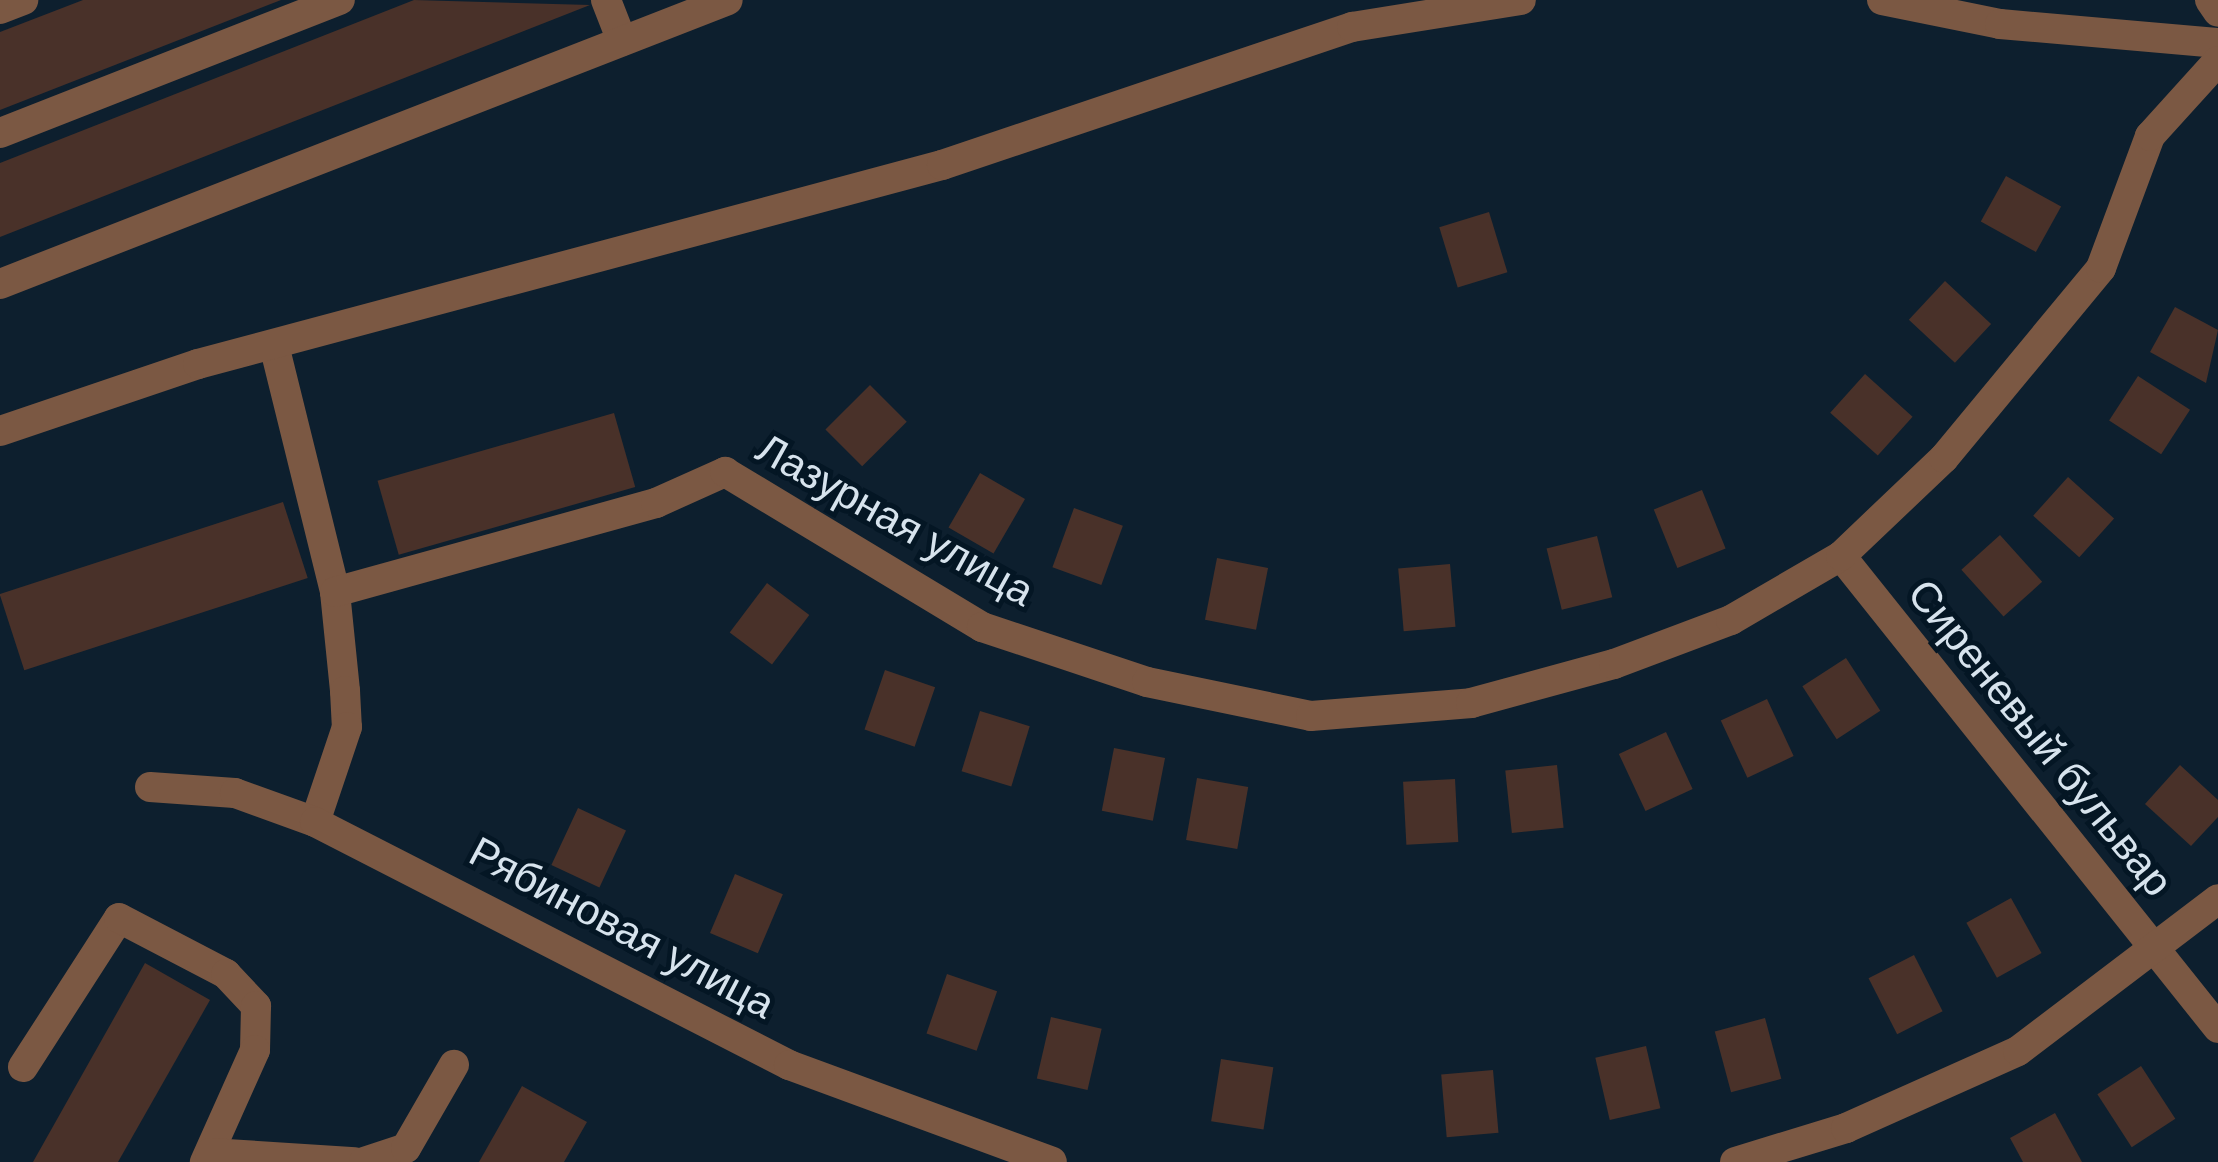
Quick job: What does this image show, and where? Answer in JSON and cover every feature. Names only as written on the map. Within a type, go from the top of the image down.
[{"type":"street","points":[[0,9],[23,0]]},
{"type":"street","points":[[0,133],[340,0]]},
{"type":"street","points":[[606,0],[622,41]]},
{"type":"street","points":[[0,284],[728,0]]},
{"type":"street","points":[[0,431],[274,344],[942,165],[1352,27],[1521,0]]},
{"type":"street","points":[[1882,0],[2000,24],[2218,43]]},
{"type":"street","points":[[2210,0],[2218,12]]},
{"type":"street","name":"Лазурная улица","points":[[335,592],[656,503],[725,472],[982,627],[1148,682],[1311,716],[1471,703],[1614,664],[1731,620],[1841,556],[2031,362],[2101,268],[2150,136],[2218,62]]},
{"type":"street","points":[[274,344],[335,592],[347,727],[315,822]]},
{"type":"street","name":"Сиреневый бульвар","points":[[1841,556],[2218,1028]]},
{"type":"street","name":"Рябиновая улица","points":[[150,787],[235,793],[315,822],[789,1065],[1052,1162]]},
{"type":"street","points":[[1735,1162],[1846,1128],[2018,1052],[2157,952],[2218,899]]},
{"type":"street","points":[[23,1067],[119,918],[226,974],[256,1006],[255,1050],[207,1158],[360,1162],[406,1148],[454,1065]]},
{"type":"building","points":[[83,0],[281,0],[0,110],[0,32]]},
{"type":"building","points":[[414,0],[590,5],[0,237],[0,163]]},
{"type":"building","points":[[2006,176],[2061,207],[2036,252],[1981,221]]},
{"type":"building","points":[[1489,212],[1507,272],[1458,287],[1439,227]]},
{"type":"building","points":[[1945,281],[1991,324],[1955,363],[1909,320]]},
{"type":"building","points":[[2175,307],[2218,330],[2206,383],[2150,352]]},
{"type":"building","points":[[1865,374],[1913,417],[1878,455],[1830,413]]},
{"type":"building","points":[[2138,376],[2190,410],[2161,454],[2109,420]]},
{"type":"building","points":[[870,385],[907,422],[862,466],[825,430]]},
{"type":"building","points":[[614,413],[635,487],[399,555],[378,481]]},
{"type":"building","points":[[980,473],[1025,499],[994,554],[948,528]]},
{"type":"building","points":[[2068,477],[2114,518],[2079,557],[2033,516]]},
{"type":"building","points":[[1702,490],[1726,548],[1677,568],[1654,509]]},
{"type":"building","points":[[283,502],[308,578],[24,670],[0,594]]},
{"type":"building","points":[[1074,508],[1123,526],[1101,585],[1052,567]]},
{"type":"building","points":[[2000,535],[2042,582],[2004,617],[1961,570]]},
{"type":"building","points":[[1597,536],[1612,597],[1562,610],[1547,549]]},
{"type":"building","points":[[1217,558],[1268,568],[1256,630],[1205,620]]},
{"type":"building","points":[[1450,564],[1455,627],[1404,631],[1398,569]]},
{"type":"building","points":[[767,583],[809,615],[772,664],[730,633]]},
{"type":"building","points":[[1846,658],[1880,711],[1837,739],[1802,686]]},
{"type":"building","points":[[885,670],[935,687],[915,747],[864,730]]},
{"type":"building","points":[[1767,699],[1794,756],[1747,778],[1721,721]]},
{"type":"building","points":[[980,711],[1030,726],[1011,786],[962,771]]},
{"type":"building","points":[[1666,732],[1693,789],[1645,811],[1619,754]]},
{"type":"building","points":[[1114,748],[1165,758],[1153,821],[1102,811]]},
{"type":"building","points":[[1557,765],[1564,828],[1512,833],[1505,770]]},
{"type":"building","points":[[2180,765],[2218,800],[2218,817],[2191,846],[2145,804]]},
{"type":"building","points":[[1197,778],[1248,787],[1237,849],[1186,840]]},
{"type":"building","points":[[1455,779],[1458,842],[1406,845],[1403,782]]},
{"type":"building","points":[[578,808],[626,830],[599,887],[551,865]]},
{"type":"building","points":[[735,874],[783,894],[758,953],[710,933]]},
{"type":"building","points":[[2011,898],[2042,953],[1997,978],[1966,923]]},
{"type":"building","points":[[1914,955],[1943,1011],[1897,1034],[1869,978]]},
{"type":"building","points":[[145,963],[210,1000],[118,1162],[33,1162]]},
{"type":"building","points":[[947,974],[997,991],[977,1051],[926,1034]]},
{"type":"building","points":[[1051,1017],[1102,1029],[1087,1090],[1037,1078]]},
{"type":"building","points":[[1765,1018],[1781,1079],[1731,1092],[1715,1031]]},
{"type":"building","points":[[1646,1046],[1660,1108],[1610,1120],[1595,1058]]},
{"type":"building","points":[[1221,1059],[1273,1067],[1263,1130],[1211,1121]]},
{"type":"building","points":[[2141,1066],[2175,1119],[2132,1147],[2097,1094]]},
{"type":"building","points":[[1493,1070],[1498,1133],[1447,1137],[1441,1075]]},
{"type":"building","points":[[522,1086],[587,1122],[564,1162],[479,1162]]},
{"type":"building","points":[[2055,1113],[2082,1162],[2023,1162],[2010,1138]]}]
